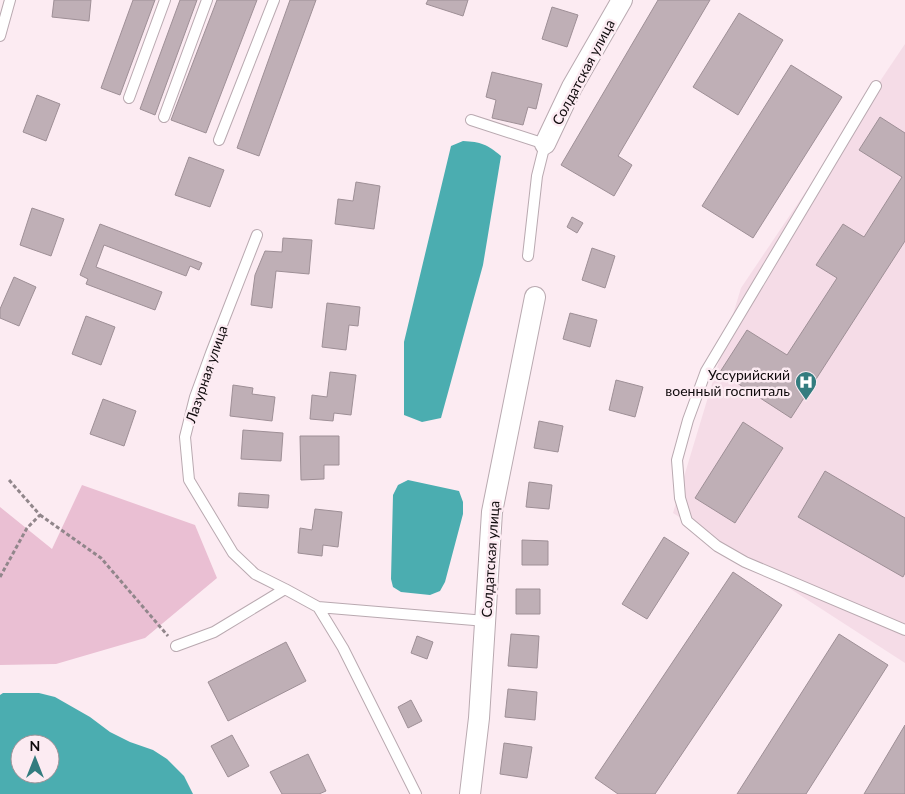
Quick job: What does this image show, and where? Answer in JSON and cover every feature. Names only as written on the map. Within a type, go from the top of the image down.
[{"type":"street","name":"Солдатская улица","points":[[545,144],[572,87],[622,0]]},
{"type":"street","name":"Солдатская улица","points":[[470,794],[479,718],[492,512],[536,297]]},
{"type":"lane","points":[[0,36],[10,0]]},
{"type":"lane","points":[[129,98],[165,0]]},
{"type":"lane","points":[[164,117],[207,0]]},
{"type":"lane","points":[[219,140],[274,0]]},
{"type":"lane","points":[[876,86],[706,371],[688,420],[677,460],[680,498],[687,522],[717,546],[745,562],[905,630]]},
{"type":"lane","points":[[470,120],[545,144],[537,176],[528,256]]},
{"type":"lane","name":"Лазурная улица","points":[[257,235],[195,398],[185,437],[189,480],[233,553],[255,574],[318,607]]},
{"type":"lane","points":[[176,646],[214,632],[285,589]]},
{"type":"lane","points":[[318,607],[486,621]]},
{"type":"lane","points":[[318,607],[343,648],[416,794]]},
{"type":"path","points":[[9,480],[40,515],[101,558],[176,646]]},
{"type":"path","points":[[0,577],[26,528],[40,515]]},
{"type":"shaded area","name":"Уссурийский военный госпиталь","points":[[905,44],[905,663],[673,513],[741,288]]},
{"type":"shaded area","points":[[82,485],[195,525],[217,578],[145,638],[56,664],[0,665],[0,507],[52,549]]},
{"type":"water","points":[[463,141],[484,144],[501,156],[483,265],[441,418],[422,422],[404,415],[404,342],[451,146]]},
{"type":"water","points":[[408,480],[459,491],[463,502],[463,514],[445,582],[440,591],[430,595],[401,592],[393,587],[391,579],[393,495],[398,485]]},
{"type":"water","points":[[3,693],[39,693],[55,697],[90,717],[110,732],[130,742],[153,750],[167,759],[184,776],[193,794],[0,794],[0,695]]},
{"type":"building","points":[[54,0],[91,0],[89,21],[52,17]]},
{"type":"building","points":[[133,0],[155,0],[120,95],[101,88]]},
{"type":"building","points":[[180,0],[197,0],[155,115],[140,109]]},
{"type":"building","points":[[217,0],[257,0],[206,133],[171,120]]},
{"type":"building","points":[[290,0],[316,0],[259,156],[237,148]]},
{"type":"building","points":[[428,0],[468,0],[463,16],[426,4]]},
{"type":"building","points":[[658,0],[710,0],[618,156],[632,165],[614,196],[561,165]]},
{"type":"building","points":[[552,7],[578,15],[567,47],[542,39]]},
{"type":"building","points":[[739,13],[783,40],[738,115],[693,87]]},
{"type":"building","points":[[791,65],[842,97],[753,238],[702,206]]},
{"type":"building","points":[[492,72],[542,84],[536,109],[528,107],[523,125],[492,118],[496,100],[486,97]]},
{"type":"building","points":[[37,95],[60,104],[46,141],[23,132]]},
{"type":"building","points":[[880,117],[905,133],[905,241],[791,418],[720,372],[747,330],[787,355],[837,278],[816,265],[843,224],[864,237],[902,177],[859,150]]},
{"type":"building","points":[[189,157],[224,170],[210,207],[175,195]]},
{"type":"building","points":[[356,182],[380,186],[374,229],[335,224],[338,199],[353,201]]},
{"type":"building","points":[[32,208],[64,219],[51,256],[20,245]]},
{"type":"building","points":[[572,217],[583,223],[577,233],[567,227]]},
{"type":"building","points":[[100,224],[202,263],[199,270],[190,266],[186,276],[104,245],[96,267],[162,292],[155,310],[86,284],[88,279],[80,275]]},
{"type":"building","points":[[283,238],[312,240],[309,274],[276,271],[272,308],[251,305],[255,275],[265,251],[282,252]]},
{"type":"building","points":[[592,248],[615,256],[605,288],[582,280]]},
{"type":"building","points":[[14,277],[36,287],[19,326],[0,318],[0,309]]},
{"type":"building","points":[[327,303],[360,307],[358,326],[349,325],[346,350],[322,347]]},
{"type":"building","points":[[570,313],[597,320],[590,347],[563,339]]},
{"type":"building","points":[[86,316],[115,327],[101,365],[72,354]]},
{"type":"building","points":[[330,372],[356,375],[351,415],[334,413],[333,421],[310,419],[312,395],[327,397]]},
{"type":"building","points":[[616,380],[643,387],[635,417],[609,410]]},
{"type":"building","points":[[233,385],[253,388],[252,394],[275,397],[272,421],[230,416]]},
{"type":"building","points":[[103,399],[136,411],[124,446],[90,434]]},
{"type":"building","points":[[539,421],[563,426],[558,452],[534,448]]},
{"type":"building","points":[[743,422],[783,448],[735,523],[695,498]]},
{"type":"building","points":[[243,430],[283,433],[281,461],[241,459]]},
{"type":"building","points":[[300,436],[339,436],[339,465],[324,465],[324,479],[301,480]]},
{"type":"building","points":[[825,471],[905,518],[905,573],[903,577],[798,517]]},
{"type":"building","points":[[529,482],[552,485],[549,509],[526,507]]},
{"type":"building","points":[[239,493],[269,495],[268,508],[238,506]]},
{"type":"building","points":[[315,509],[342,512],[338,547],[323,545],[322,556],[298,553],[300,528],[312,530]]},
{"type":"building","points":[[664,537],[689,553],[647,619],[622,604]]},
{"type":"building","points":[[522,540],[548,541],[548,565],[522,565]]},
{"type":"building","points":[[733,572],[782,605],[655,794],[618,794],[595,778]]},
{"type":"building","points":[[516,589],[540,589],[540,614],[516,614]]},
{"type":"building","points":[[511,634],[539,636],[537,668],[508,666]]},
{"type":"building","points":[[839,634],[888,665],[806,794],[737,794]]},
{"type":"building","points":[[417,636],[433,642],[427,659],[411,653]]},
{"type":"building","points":[[286,642],[306,681],[228,721],[208,682]]},
{"type":"building","points":[[508,689],[537,692],[535,720],[505,717]]},
{"type":"building","points":[[411,700],[422,721],[408,728],[398,707]]},
{"type":"building","points":[[905,725],[905,794],[864,794]]},
{"type":"building","points":[[232,735],[249,766],[228,777],[211,746]]},
{"type":"building","points":[[504,743],[532,747],[527,778],[500,774]]},
{"type":"building","points":[[308,754],[326,791],[319,794],[282,794],[270,772]]},
{"type":"place","name":"Уссурийский военный госпиталь","points":[[806,401]]}]
